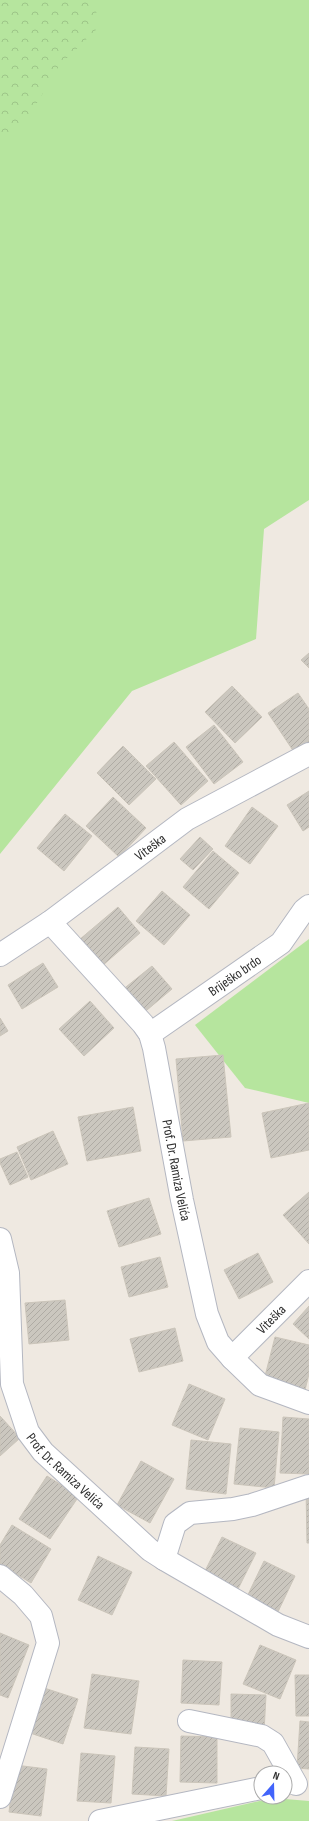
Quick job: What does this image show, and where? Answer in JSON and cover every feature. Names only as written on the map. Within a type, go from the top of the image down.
[{"type":"street","name":"Viteška","points":[[0,955],[50,922],[187,819],[309,754]]},
{"type":"street","name":"Briješko brdo","points":[[150,1034],[281,943],[304,910],[309,906]]},
{"type":"street","name":"Prof. Dr. Ramiza Velića","points":[[50,922],[143,1024],[150,1034],[154,1048],[182,1200],[207,1314],[218,1342],[260,1385],[309,1403]]},
{"type":"street","name":"Prof. Dr. Ramiza Velića","points":[[0,1239],[8,1273],[12,1384],[28,1432],[43,1452],[150,1550],[278,1625],[309,1637]]},
{"type":"street","name":"Viteška","points":[[232,1358],[292,1300],[309,1281]]},
{"type":"street","points":[[164,1559],[175,1524],[190,1513],[233,1509],[252,1505],[309,1486]]},
{"type":"street","points":[[0,1576],[23,1595],[42,1616],[48,1643],[0,1797]]},
{"type":"street","points":[[189,1721],[262,1736],[268,1739],[274,1743],[297,1784]]},
{"type":"street","points":[[100,1821],[253,1790]]},
{"type":"green space","points":[[0,0],[309,0],[309,500],[264,529],[256,639],[132,691],[0,854]]},
{"type":"green space","points":[[0,0],[95,0],[98,28],[59,66],[24,125],[0,142]]},
{"type":"green space","points":[[309,939],[309,1103],[245,1088],[195,1025]]},
{"type":"green space","points":[[293,1800],[309,1801],[309,1821],[172,1821],[253,1803],[253,1805],[293,1805]]},
{"type":"building","points":[[309,653],[309,668],[301,660]]},
{"type":"building","points":[[232,686],[262,717],[235,743],[205,712]]},
{"type":"building","points":[[298,693],[309,709],[309,743],[294,752],[268,713]]},
{"type":"building","points":[[214,725],[243,762],[214,784],[186,747]]},
{"type":"building","points":[[174,742],[208,781],[181,805],[146,766]]},
{"type":"building","points":[[123,746],[156,779],[129,805],[97,773]]},
{"type":"building","points":[[309,791],[309,827],[303,831],[287,805]]},
{"type":"building","points":[[113,797],[146,828],[119,857],[86,826]]},
{"type":"building","points":[[252,807],[278,826],[250,864],[225,846]]},
{"type":"building","points":[[65,814],[92,836],[64,871],[37,848]]},
{"type":"building","points":[[200,837],[213,849],[193,870],[180,859]]},
{"type":"building","points":[[213,851],[239,873],[209,909],[183,887]]},
{"type":"building","points":[[162,891],[190,915],[164,945],[136,921]]},
{"type":"building","points":[[118,907],[140,933],[102,966],[79,940]]},
{"type":"building","points":[[43,963],[58,987],[22,1009],[8,985]]},
{"type":"building","points":[[152,966],[172,989],[141,1015],[121,991]]},
{"type":"building","points":[[90,1001],[114,1028],[84,1056],[59,1029]]},
{"type":"building","points":[[0,1018],[8,1031],[0,1036]]},
{"type":"building","points":[[223,1055],[231,1137],[183,1141],[176,1059]]},
{"type":"building","points":[[309,1103],[309,1150],[271,1158],[262,1113]]},
{"type":"building","points":[[133,1107],[141,1151],[87,1161],[78,1117]]},
{"type":"building","points":[[53,1131],[68,1164],[31,1180],[17,1147]]},
{"type":"building","points":[[17,1152],[28,1177],[10,1185],[0,1163],[0,1159]]},
{"type":"building","points":[[309,1192],[309,1244],[283,1215]]},
{"type":"building","points":[[149,1198],[161,1234],[119,1247],[107,1211]]},
{"type":"building","points":[[258,1253],[273,1282],[239,1299],[224,1270]]},
{"type":"building","points":[[160,1257],[168,1287],[129,1297],[121,1267]]},
{"type":"building","points":[[65,1300],[69,1340],[29,1344],[25,1303]]},
{"type":"building","points":[[309,1306],[309,1339],[293,1324]]},
{"type":"building","points":[[175,1328],[183,1361],[139,1372],[130,1339]]},
{"type":"building","points":[[275,1337],[309,1345],[309,1374],[305,1390],[264,1380]]},
{"type":"building","points":[[189,1384],[225,1399],[208,1440],[172,1425]]},
{"type":"building","points":[[0,1416],[20,1438],[0,1456]]},
{"type":"building","points":[[283,1417],[309,1419],[309,1474],[280,1473]]},
{"type":"building","points":[[240,1428],[279,1432],[274,1488],[234,1484]]},
{"type":"building","points":[[191,1440],[231,1444],[226,1494],[186,1489]]},
{"type":"building","points":[[141,1461],[174,1479],[150,1523],[117,1505]]},
{"type":"building","points":[[47,1476],[79,1496],[50,1539],[19,1519]]},
{"type":"building","points":[[306,1488],[309,1488],[309,1543],[307,1543]]},
{"type":"building","points":[[12,1525],[51,1549],[31,1583],[0,1564],[0,1545]]},
{"type":"building","points":[[222,1537],[256,1553],[235,1595],[201,1579]]},
{"type":"building","points":[[98,1556],[132,1572],[112,1615],[78,1600]]},
{"type":"building","points":[[264,1561],[295,1576],[275,1618],[244,1603]]},
{"type":"building","points":[[0,1633],[29,1645],[8,1698],[0,1695]]},
{"type":"building","points":[[260,1645],[296,1660],[280,1699],[243,1684]]},
{"type":"building","points":[[183,1660],[222,1662],[219,1705],[181,1703]]},
{"type":"building","points":[[92,1674],[139,1681],[131,1734],[84,1728]]},
{"type":"building","points":[[295,1675],[309,1675],[309,1716],[296,1716]]},
{"type":"building","points":[[35,1685],[78,1699],[63,1744],[21,1730]]},
{"type":"building","points":[[231,1694],[266,1695],[264,1732],[231,1728]]},
{"type":"building","points":[[300,1721],[309,1722],[309,1769],[297,1768]]},
{"type":"building","points":[[181,1736],[217,1737],[217,1783],[180,1782]]},
{"type":"building","points":[[135,1747],[169,1749],[166,1796],[132,1794]]},
{"type":"building","points":[[81,1753],[115,1756],[111,1803],[77,1801]]},
{"type":"building","points":[[15,1765],[47,1769],[41,1816],[9,1812]]}]
